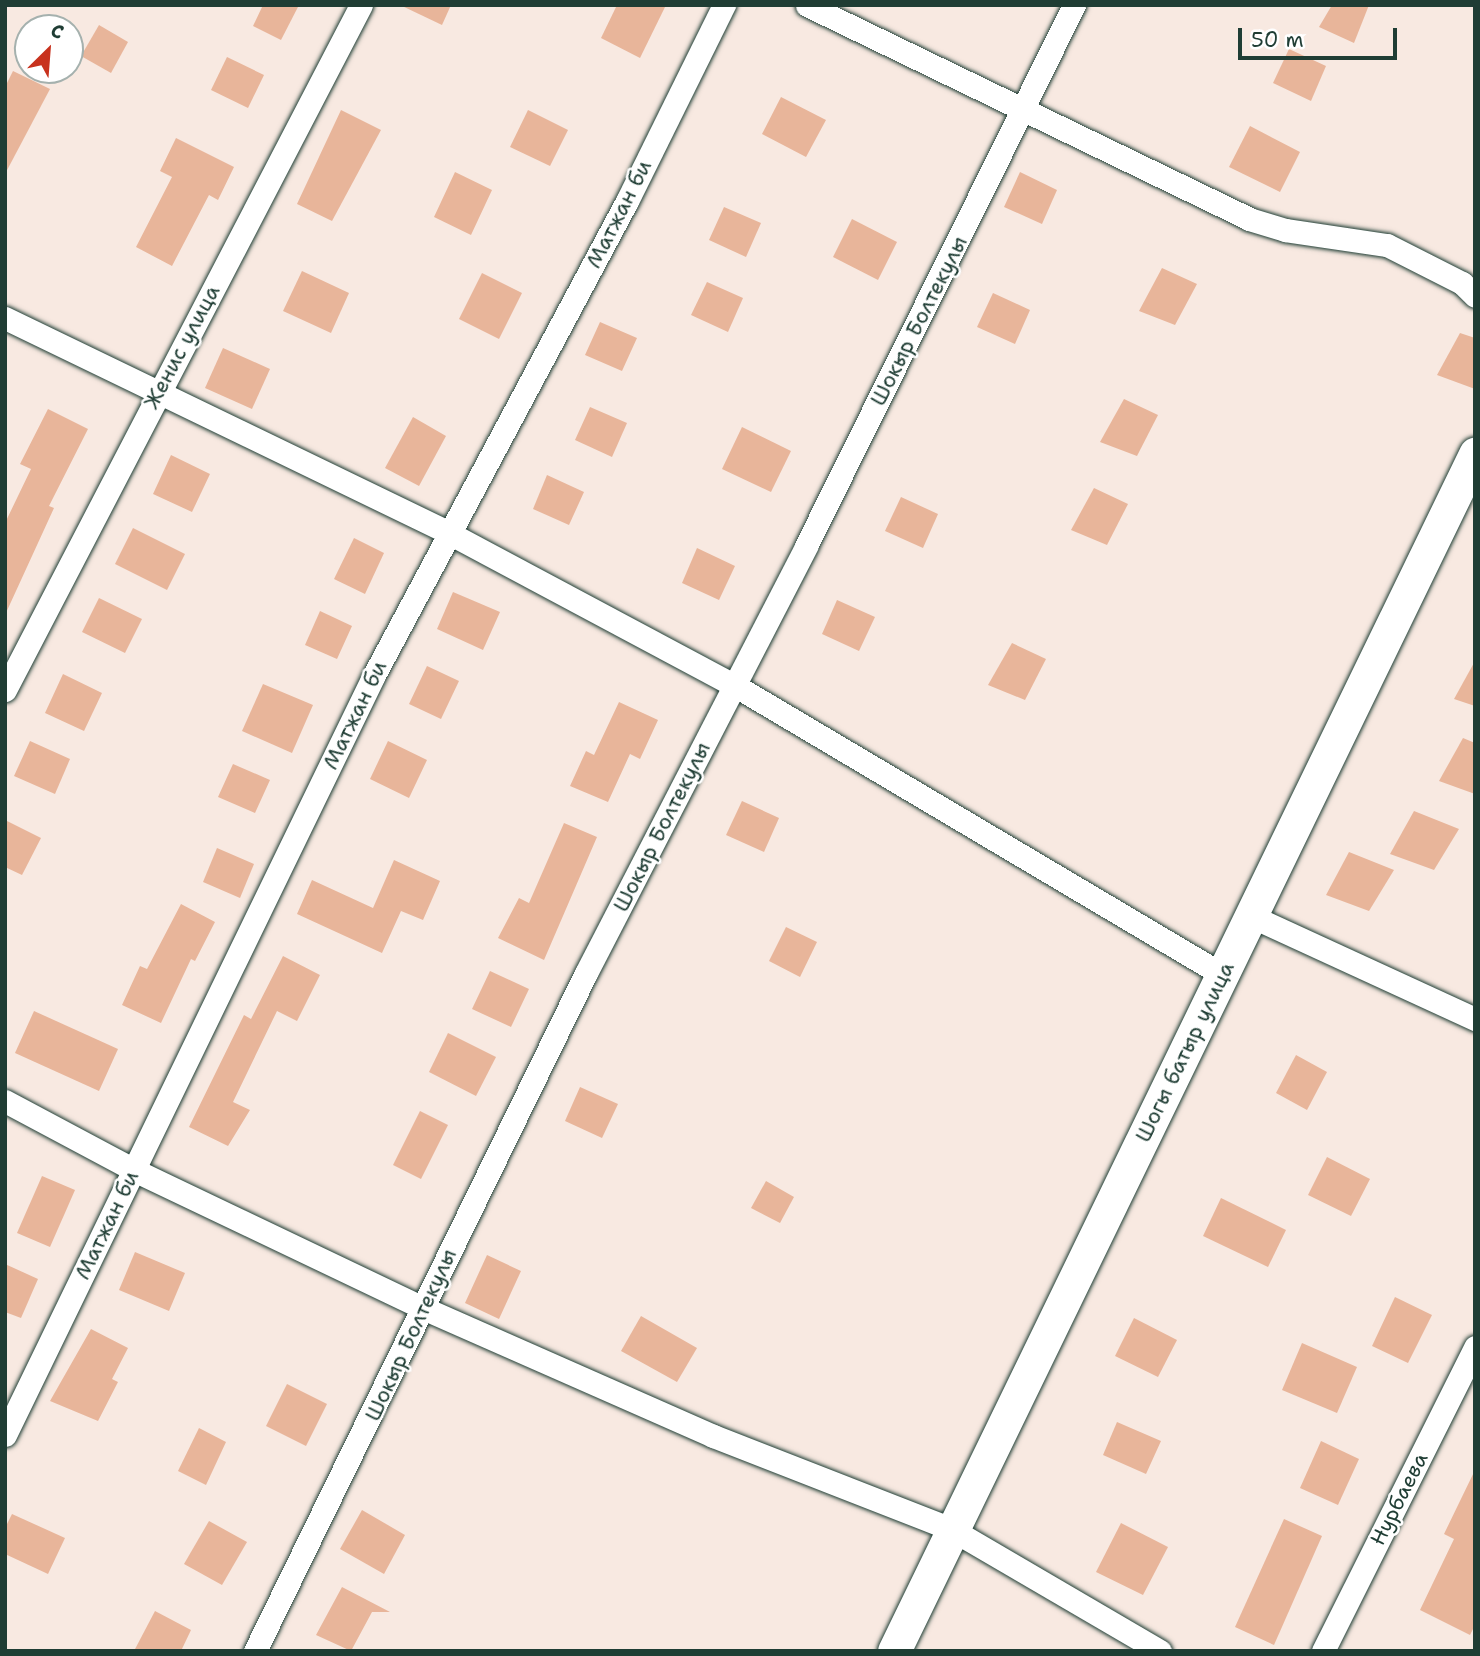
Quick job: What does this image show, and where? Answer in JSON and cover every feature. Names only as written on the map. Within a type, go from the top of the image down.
[{"type":"street","name":"Женис улица","points":[[5,690],[361,5]]},
{"type":"street","name":"Матжан би","points":[[5,1435],[373,675],[627,201],[724,5]]},
{"type":"street","points":[[807,5],[1249,219],[1285,230],[1387,245],[1462,283],[1475,296]]},
{"type":"street","name":"Шокыр Болтекулы","points":[[255,1651],[423,1308],[1074,5]]},
{"type":"street","points":[[5,318],[160,389],[450,533],[734,685],[1223,975]]},
{"type":"street","name":"Шогы батыр улица","points":[[894,1651],[1475,454]]},
{"type":"street","points":[[1251,915],[1475,1019]]},
{"type":"street","points":[[5,1101],[134,1170],[423,1308],[713,1436],[951,1529],[1160,1651]]},
{"type":"street","name":"Нурбаева","points":[[1323,1651],[1475,1347]]},
{"type":"building","points":[[263,5],[299,5],[281,40],[253,26]]},
{"type":"building","points":[[400,5],[451,5],[442,25]]},
{"type":"building","points":[[617,5],[666,5],[640,58],[601,38]]},
{"type":"building","points":[[1332,5],[1369,5],[1354,43],[1319,27]]},
{"type":"building","points":[[99,25],[128,42],[111,73],[84,58],[84,51]]},
{"type":"building","points":[[1289,49],[1326,66],[1311,101],[1273,83]]},
{"type":"building","points":[[227,57],[264,75],[248,108],[211,90]]},
{"type":"building","points":[[13,71],[14,84],[40,84],[50,89],[5,174],[5,87]]},
{"type":"building","points":[[781,97],[826,120],[806,157],[762,134]]},
{"type":"building","points":[[341,110],[381,130],[332,221],[297,204]]},
{"type":"building","points":[[528,110],[568,130],[550,166],[510,147]]},
{"type":"building","points":[[1250,126],[1300,152],[1280,192],[1229,167]]},
{"type":"building","points":[[176,138],[234,167],[218,200],[209,195],[172,266],[136,247],[172,177],[160,171]]},
{"type":"building","points":[[455,172],[492,190],[471,235],[434,217]]},
{"type":"building","points":[[1020,172],[1057,190],[1042,224],[1004,207]]},
{"type":"building","points":[[724,207],[761,223],[746,257],[709,240]]},
{"type":"building","points":[[852,219],[897,242],[878,280],[833,257]]},
{"type":"building","points":[[1162,268],[1197,284],[1175,325],[1139,311]]},
{"type":"building","points":[[302,271],[349,293],[331,333],[283,311]]},
{"type":"building","points":[[482,273],[522,293],[499,339],[459,319]]},
{"type":"building","points":[[707,282],[743,298],[728,332],[691,315]]},
{"type":"building","points":[[993,293],[1030,310],[1015,344],[977,327]]},
{"type":"building","points":[[600,322],[637,338],[622,371],[585,355]]},
{"type":"building","points":[[1460,333],[1475,338],[1475,389],[1437,375]]},
{"type":"building","points":[[223,348],[270,369],[252,409],[205,388]]},
{"type":"building","points":[[1124,399],[1158,415],[1137,456],[1100,442]]},
{"type":"building","points":[[590,407],[627,423],[612,457],[575,440]]},
{"type":"building","points":[[48,409],[88,429],[49,506],[54,508],[5,615],[5,523],[31,469],[20,464]]},
{"type":"building","points":[[413,417],[446,436],[419,486],[385,468]]},
{"type":"building","points":[[742,427],[791,451],[771,492],[722,469]]},
{"type":"building","points":[[171,455],[210,474],[192,512],[153,494]]},
{"type":"building","points":[[547,475],[584,492],[569,525],[533,509]]},
{"type":"building","points":[[1094,488],[1128,504],[1107,545],[1071,530]]},
{"type":"building","points":[[901,497],[938,514],[923,548],[885,531]]},
{"type":"building","points":[[133,528],[185,554],[167,590],[115,564]]},
{"type":"building","points":[[354,538],[384,553],[365,594],[334,579]]},
{"type":"building","points":[[697,548],[735,566],[719,600],[682,583]]},
{"type":"building","points":[[453,592],[500,612],[483,650],[437,629]]},
{"type":"building","points":[[99,598],[142,619],[125,653],[82,632]]},
{"type":"building","points":[[837,600],[875,617],[859,651],[822,634]]},
{"type":"building","points":[[320,611],[352,626],[337,659],[305,645]]},
{"type":"building","points":[[1012,643],[1046,659],[1025,700],[988,685]]},
{"type":"building","points":[[1475,661],[1475,706],[1454,699]]},
{"type":"building","points":[[427,666],[459,681],[441,719],[409,704]]},
{"type":"building","points":[[63,674],[102,693],[84,731],[45,713]]},
{"type":"building","points":[[263,684],[313,705],[292,753],[242,731]]},
{"type":"building","points":[[619,702],[658,720],[640,759],[630,754],[608,802],[570,786],[586,751],[594,755]]},
{"type":"building","points":[[1463,738],[1475,743],[1475,794],[1439,781]]},
{"type":"building","points":[[30,741],[70,759],[55,794],[14,776]]},
{"type":"building","points":[[388,741],[427,760],[409,798],[370,779]]},
{"type":"building","points":[[233,764],[270,780],[255,813],[218,797]]},
{"type":"building","points":[[742,801],[779,818],[764,852],[726,835]]},
{"type":"building","points":[[1414,811],[1459,829],[1434,870],[1390,854]]},
{"type":"building","points":[[5,820],[41,838],[22,875],[5,867]]},
{"type":"building","points":[[564,823],[597,837],[544,960],[498,938],[519,898],[529,903]]},
{"type":"building","points":[[217,848],[254,864],[240,898],[203,882]]},
{"type":"building","points":[[1349,852],[1394,870],[1369,911],[1326,895]]},
{"type":"building","points":[[394,860],[440,881],[423,920],[401,911],[382,953],[297,914],[312,880],[373,908]]},
{"type":"building","points":[[181,904],[215,922],[195,961],[191,959],[161,1023],[122,1005],[140,966],[147,969]]},
{"type":"building","points":[[786,927],[817,942],[800,977],[769,961]]},
{"type":"building","points":[[283,956],[320,975],[297,1021],[277,1011],[233,1102],[250,1110],[228,1146],[189,1127],[244,1015],[251,1019]]},
{"type":"building","points":[[490,971],[529,989],[511,1027],[472,1009]]},
{"type":"building","points":[[34,1011],[118,1049],[99,1091],[15,1053]]},
{"type":"building","points":[[448,1033],[496,1057],[476,1096],[429,1072]]},
{"type":"building","points":[[1296,1055],[1327,1072],[1307,1110],[1276,1093]]},
{"type":"building","points":[[580,1087],[618,1104],[602,1138],[565,1121]]},
{"type":"building","points":[[420,1111],[448,1125],[421,1179],[393,1165]]},
{"type":"building","points":[[1327,1157],[1370,1179],[1351,1216],[1308,1195]]},
{"type":"building","points":[[42,1176],[75,1190],[50,1247],[17,1233]]},
{"type":"building","points":[[766,1181],[794,1197],[780,1223],[751,1208]]},
{"type":"building","points":[[1221,1198],[1286,1230],[1268,1267],[1203,1236]]},
{"type":"building","points":[[135,1252],[185,1273],[169,1311],[119,1290]]},
{"type":"building","points":[[487,1255],[521,1271],[499,1319],[465,1303]]},
{"type":"building","points":[[5,1264],[38,1279],[21,1318],[5,1312]]},
{"type":"building","points":[[1395,1297],[1432,1315],[1408,1363],[1372,1346]]},
{"type":"building","points":[[641,1316],[697,1348],[677,1382],[621,1351]]},
{"type":"building","points":[[1134,1318],[1177,1340],[1158,1377],[1115,1356]]},
{"type":"building","points":[[91,1329],[128,1348],[112,1379],[118,1382],[98,1421],[50,1401]]},
{"type":"building","points":[[1302,1343],[1357,1367],[1337,1413],[1282,1390]]},
{"type":"building","points":[[287,1384],[327,1404],[306,1446],[266,1426]]},
{"type":"building","points":[[1117,1422],[1161,1441],[1146,1474],[1103,1455]]},
{"type":"building","points":[[199,1428],[226,1442],[206,1485],[178,1471]]},
{"type":"building","points":[[1321,1441],[1359,1459],[1338,1505],[1300,1488]]},
{"type":"building","points":[[1475,1470],[1475,1625],[1470,1635],[1420,1610],[1454,1539],[1444,1534]]},
{"type":"building","points":[[362,1510],[405,1535],[384,1574],[340,1549]]},
{"type":"building","points":[[12,1514],[65,1538],[48,1574],[5,1554],[5,1528]]},
{"type":"building","points":[[1284,1519],[1322,1536],[1274,1645],[1235,1627]]},
{"type":"building","points":[[209,1521],[247,1542],[222,1585],[184,1564]]},
{"type":"building","points":[[1121,1523],[1168,1547],[1143,1595],[1096,1572]]},
{"type":"building","points":[[342,1587],[390,1612],[372,1612],[351,1651],[316,1635]]},
{"type":"building","points":[[155,1611],[191,1630],[181,1651],[134,1651]]}]
